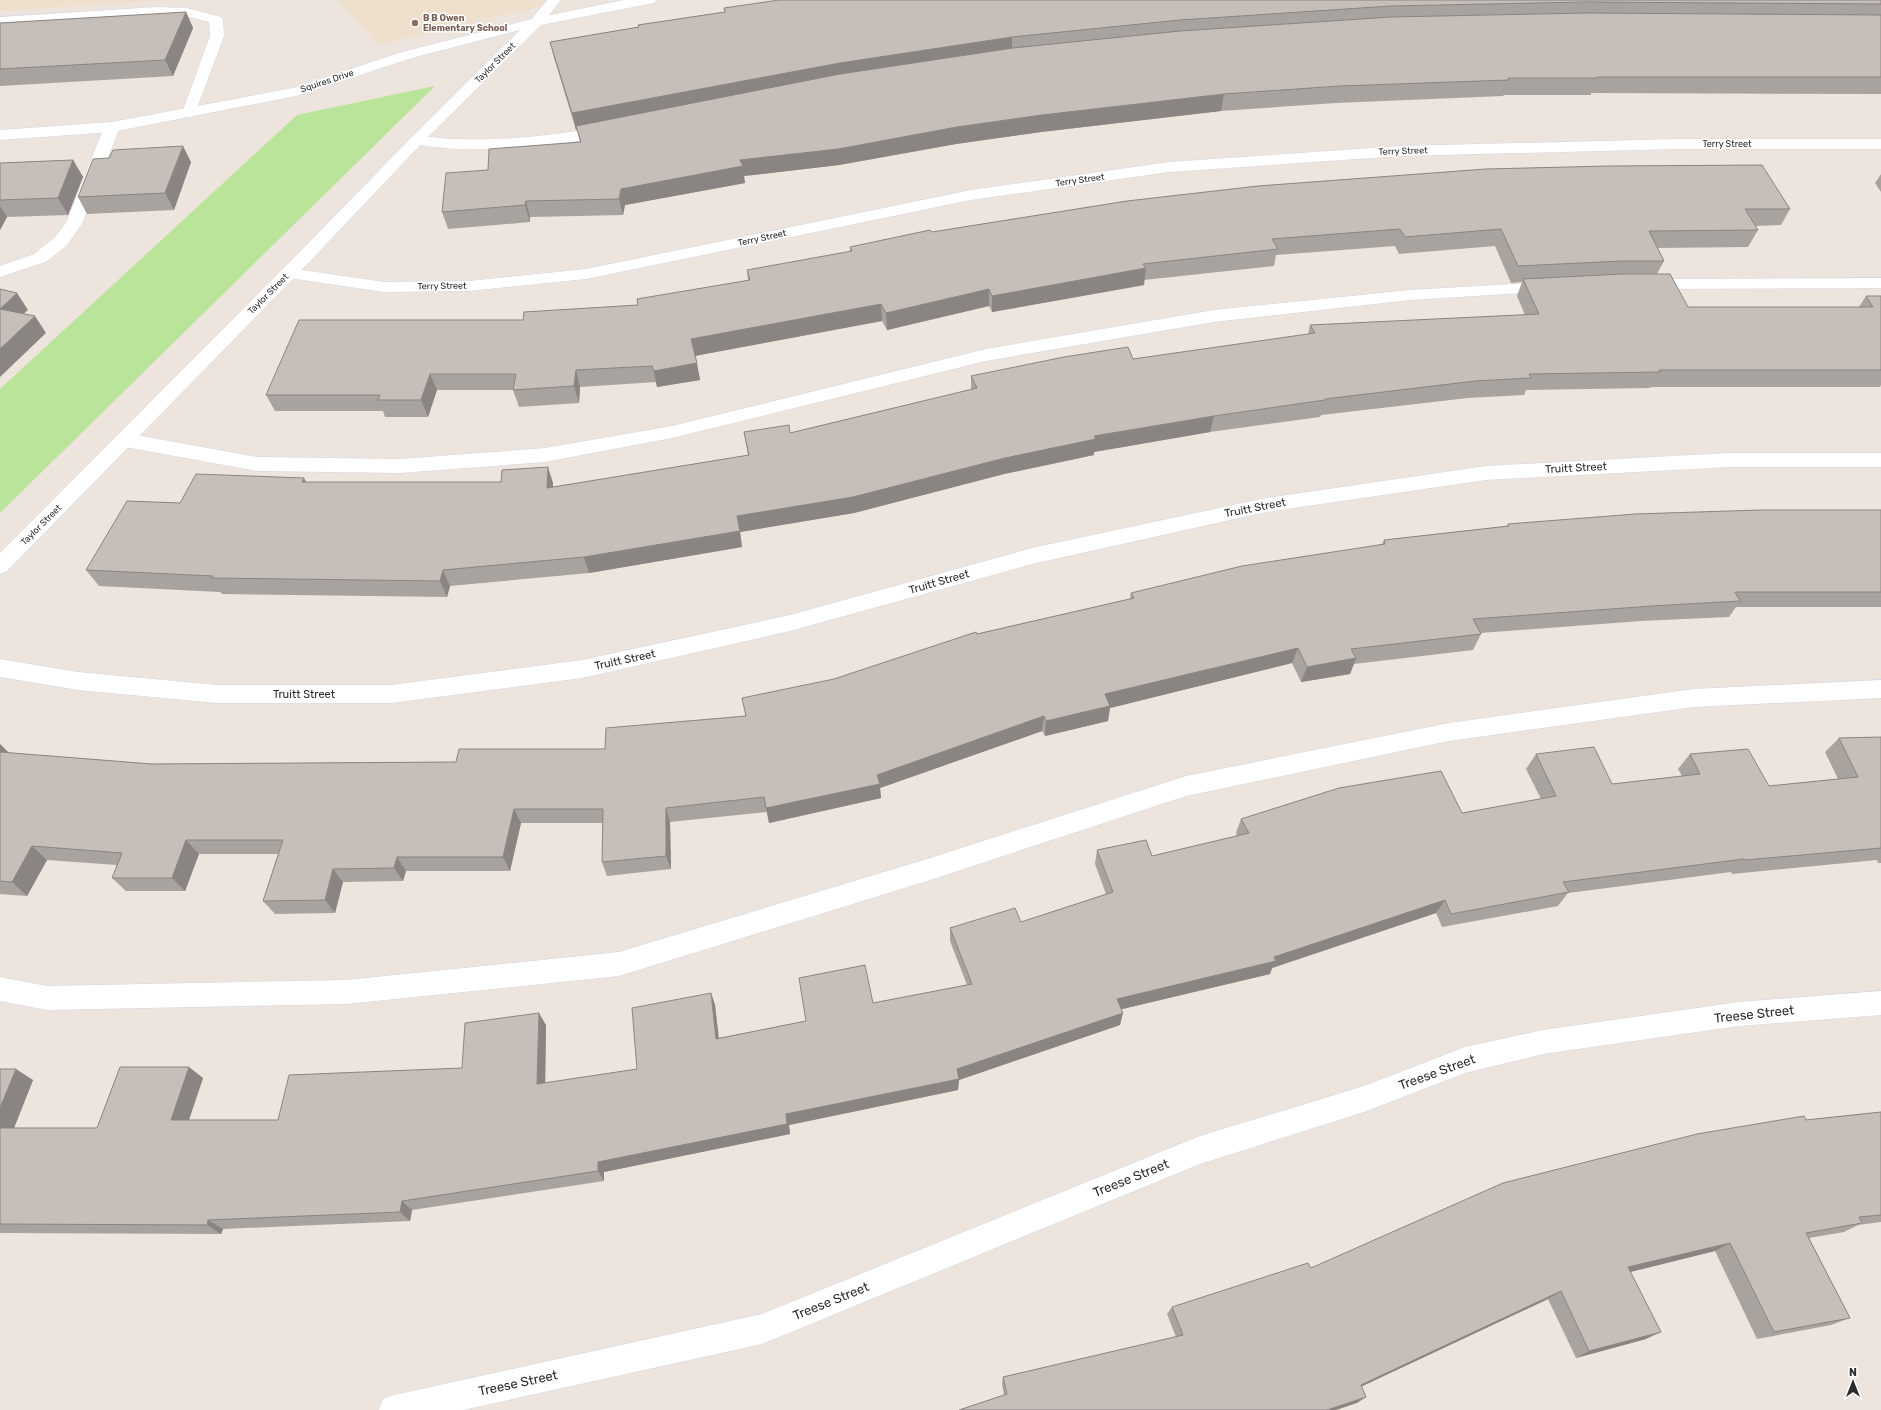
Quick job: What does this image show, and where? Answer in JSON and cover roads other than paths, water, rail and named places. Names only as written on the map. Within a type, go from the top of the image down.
[{"type":"street","name":"Taylor Street","points":[[0,566],[289,273],[417,140],[536,22],[554,0]]},
{"type":"street","name":"Squires Drive","points":[[0,135],[112,127],[296,92],[407,55],[536,22],[606,7],[649,0]]},
{"type":"street","points":[[0,21],[157,11],[187,12],[216,20],[217,36],[189,113]]},
{"type":"street","points":[[0,272],[40,258],[61,242],[74,224],[112,127]]},
{"type":"street","points":[[417,140],[460,144],[512,142],[580,136],[618,128]]},
{"type":"street","name":"Terry Street","points":[[289,273],[384,287],[469,286],[586,274],[971,195],[1169,167],[1401,151],[1677,144],[1881,144]]},
{"type":"street","points":[[1629,284],[1881,283]]},
{"type":"street","points":[[124,440],[258,464],[400,466],[545,455],[672,432],[986,355],[1214,316],[1410,295],[1567,286]]},
{"type":"street","name":"Truitt Street","points":[[0,668],[78,681],[217,694],[391,694],[582,669],[790,623],[1032,556],[1266,505],[1486,473],[1729,460],[1881,460]]},
{"type":"street","points":[[0,989],[47,998],[346,992],[619,964],[927,870],[1186,786],[1449,732],[1694,698],[1881,689]]},
{"type":"street","name":"Treese Street","points":[[394,1410],[762,1329],[1200,1150],[1364,1099],[1465,1060],[1543,1042],[1739,1014],[1881,1003]]},
{"type":"place","name":"B B Owen Elementary School","points":[[415,23]]}]
